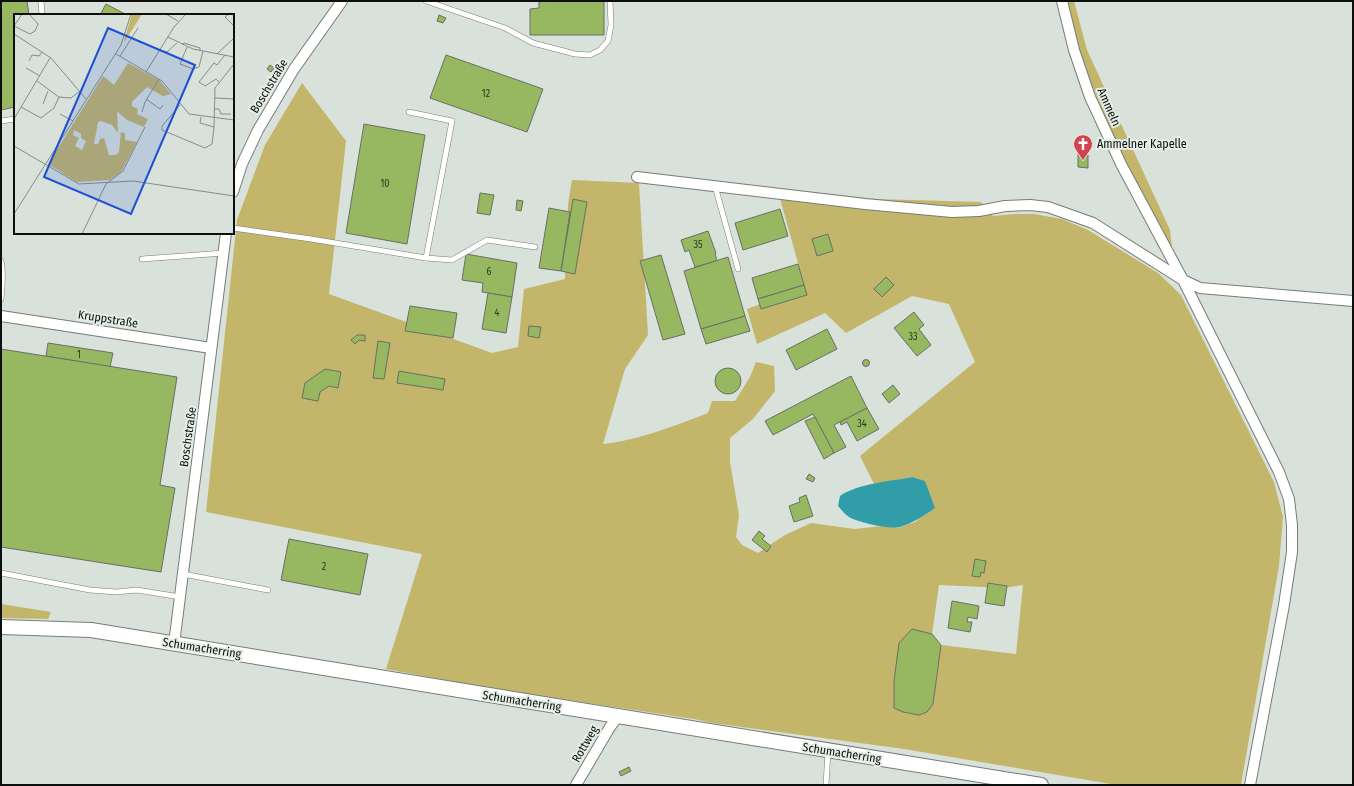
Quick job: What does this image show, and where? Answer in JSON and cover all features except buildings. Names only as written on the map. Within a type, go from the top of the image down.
[{"type":"main road","name":"Schumacherring","points":[[1,627],[91,630],[1042,785]]},
{"type":"street","name":"Boschstraße","points":[[234,189],[242,164],[258,130],[294,69],[342,1]]},
{"type":"street","name":"Ammeln","points":[[1062,1],[1074,50],[1090,97],[1121,164],[1183,280],[1279,472],[1289,499],[1292,525],[1292,552],[1284,605],[1250,785]]},
{"type":"street","points":[[637,177],[865,204],[952,212],[979,211],[1005,206],[1024,205],[1048,207],[1093,223],[1183,280],[1200,288],[1353,301]]},
{"type":"street","name":"Boschstraße","points":[[174,644],[210,369],[211,348],[225,253],[226,234]]},
{"type":"street","name":"Kruppstraße","points":[[1,316],[211,348]]},
{"type":"street","name":"Rottweg","points":[[576,785],[618,716]]},
{"type":"lane","points":[[41,1],[42,14]]},
{"type":"lane","points":[[426,1],[504,28],[533,43],[575,54],[590,55],[600,50],[608,41],[611,25],[610,1]]},
{"type":"lane","points":[[410,112],[452,121],[426,258]]},
{"type":"lane","points":[[1,121],[14,120]]},
{"type":"lane","points":[[715,186],[738,269]]},
{"type":"lane","points":[[234,228],[426,258],[452,260],[487,240],[535,247]]},
{"type":"lane","points":[[142,259],[225,253]]},
{"type":"lane","points":[[1,261],[3,279],[1,299]]},
{"type":"lane","points":[[1,573],[90,590],[116,592],[137,590],[180,597]]},
{"type":"lane","points":[[183,574],[268,590]]},
{"type":"lane","points":[[826,785],[828,750]]},
{"type":"shaded area","points":[[1065,1],[1074,1],[1087,50],[1170,230],[1173,257],[1126,165],[1077,50]]},
{"type":"shaded area","points":[[302,83],[346,141],[329,294],[492,353],[518,347],[524,289],[565,279],[568,204],[572,180],[639,183],[648,335],[625,369],[603,444],[643,436],[708,413],[712,401],[735,401],[750,377],[756,362],[774,366],[775,391],[753,419],[730,438],[730,462],[739,515],[736,537],[742,545],[758,553],[785,535],[811,523],[855,529],[882,526],[898,528],[915,522],[935,508],[912,477],[874,484],[860,456],[975,362],[949,304],[912,296],[846,333],[825,313],[757,344],[747,309],[805,288],[777,188],[876,199],[981,202],[993,216],[1034,214],[1062,219],[1088,230],[1158,273],[1181,295],[1274,482],[1283,517],[1279,566],[1241,785],[1117,785],[904,749],[712,723],[488,688],[386,669],[422,554],[206,512],[237,220],[265,145]],"holes":[[[939,585],[1004,588],[1023,585],[1016,654],[941,645],[933,704],[926,712],[920,714],[903,712],[912,629],[932,634]]]},
{"type":"shaded area","points":[[1,604],[51,612],[48,619],[1,618]]},
{"type":"water","points":[[912,477],[925,481],[935,508],[918,519],[900,527],[896,528],[874,525],[853,519],[838,506],[840,496],[847,492],[865,486]]},
{"type":"place","name":"Ammelner Kapelle","points":[[1083,161]]}]
